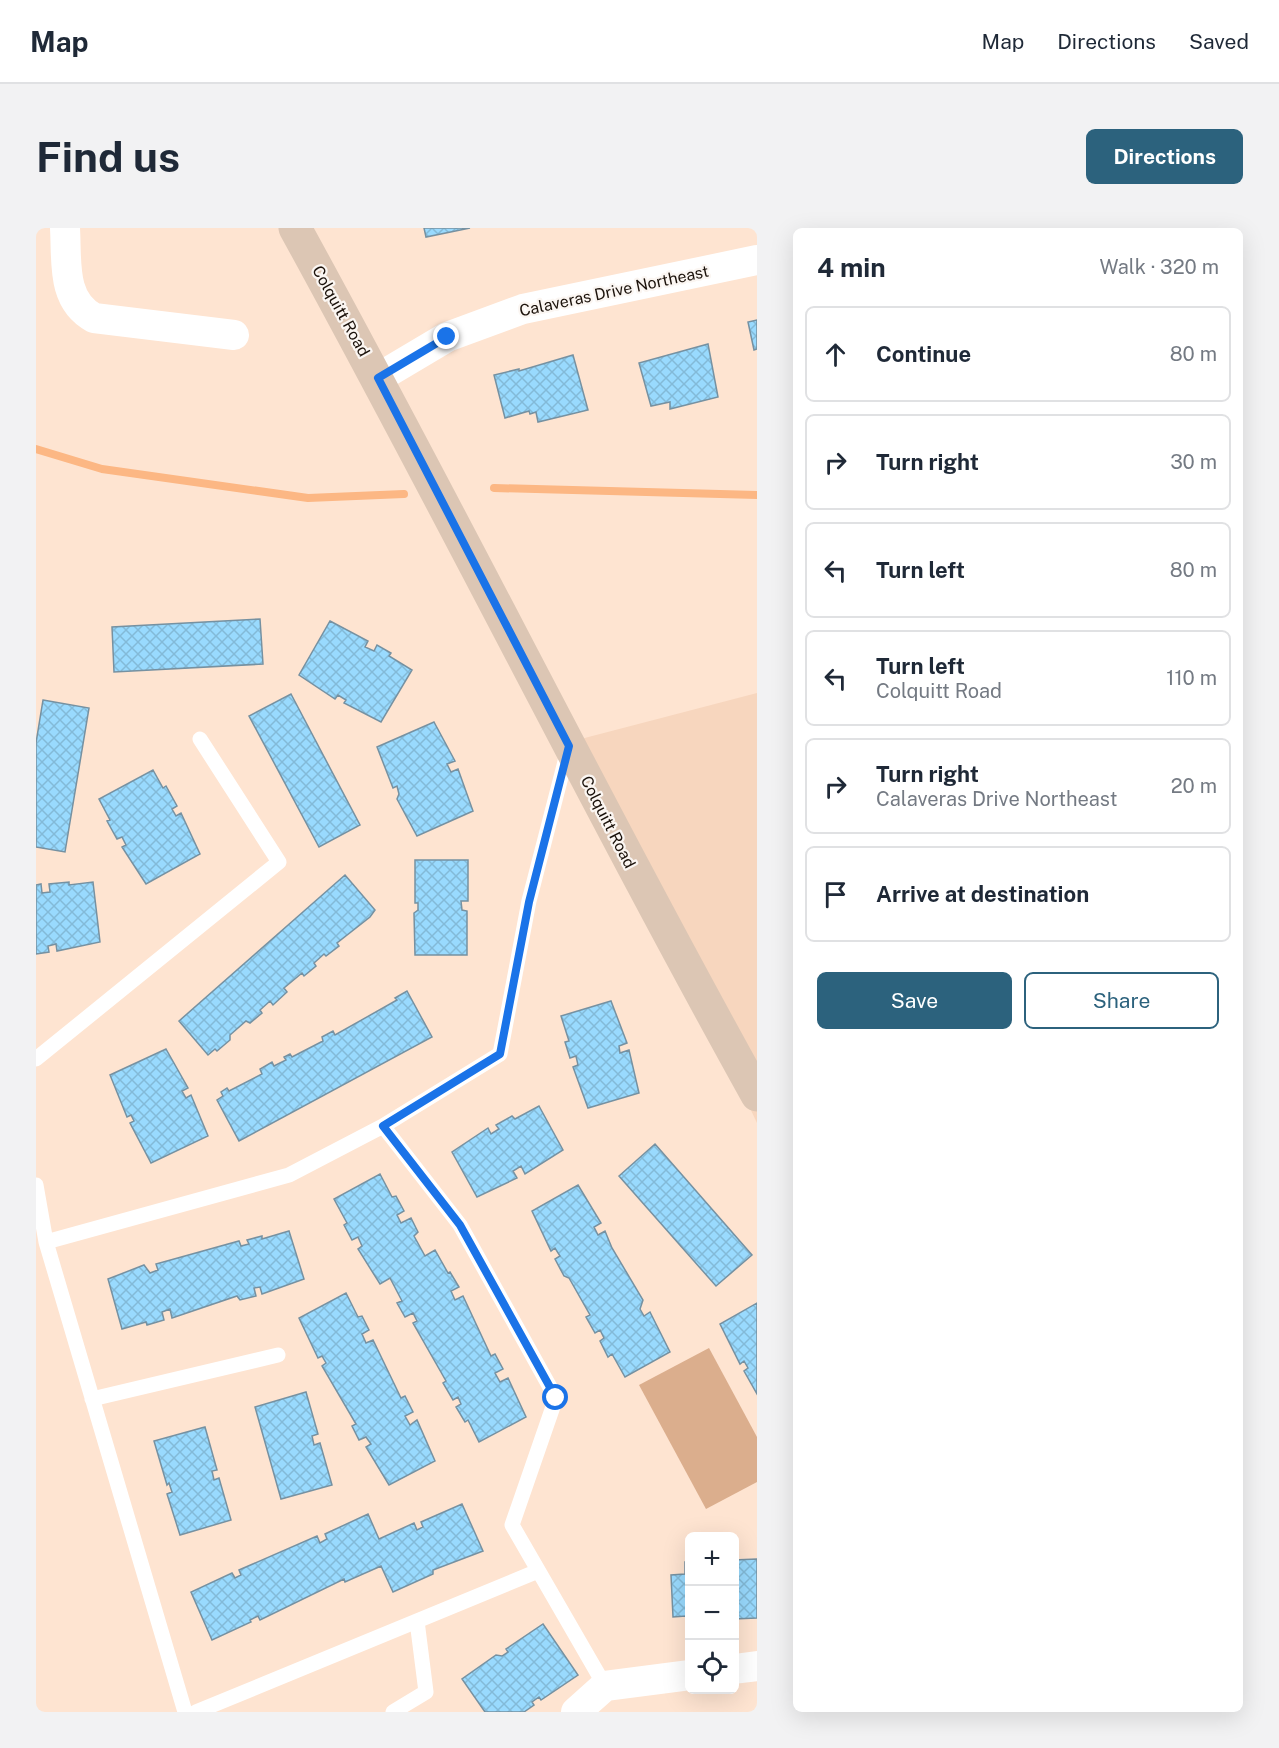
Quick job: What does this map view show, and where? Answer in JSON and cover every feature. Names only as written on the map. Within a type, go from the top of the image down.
[{"type":"street","points":[[65,228],[69,289],[74,302],[83,312],[94,318],[234,336]]},
{"type":"street","name":"Colquitt Road","points":[[295,228],[378,378],[649,900],[757,1095]]},
{"type":"street","name":"Calaveras Drive Northeast","points":[[378,378],[447,337],[523,309],[757,260]]},
{"type":"street","points":[[739,1668],[757,1666]]},
{"type":"street","points":[[576,1712],[605,1686],[685,1676]]},
{"type":"lane","points":[[36,1059],[279,862],[200,740]]},
{"type":"lane","points":[[46,1242],[289,1174],[383,1126],[500,1054],[529,902],[569,746]]},
{"type":"lane","points":[[383,1126],[460,1225],[556,1398],[512,1525],[605,1686]]},
{"type":"lane","points":[[36,1185],[46,1242],[185,1712]]},
{"type":"lane","points":[[92,1398],[278,1355]]},
{"type":"lane","points":[[196,1712],[538,1571]]},
{"type":"lane","points":[[393,1712],[426,1692],[417,1621]]},
{"type":"shaded area","points":[[757,693],[757,1123],[577,740]]},
{"type":"shaded area","points":[[709,1348],[757,1437],[757,1482],[706,1509],[639,1385]]},
{"type":"building","points":[[424,228],[470,228],[426,237]]},
{"type":"building","points":[[757,320],[757,349],[754,350],[748,322]]},
{"type":"building","points":[[708,344],[718,397],[670,409],[670,402],[651,406],[639,363]]},
{"type":"building","points":[[573,355],[588,410],[538,422],[536,412],[530,414],[529,411],[505,418],[494,375],[519,369],[519,371]]},
{"type":"building","points":[[260,619],[263,664],[114,672],[112,627]]},
{"type":"building","points":[[330,621],[368,641],[365,647],[374,651],[377,645],[391,653],[389,656],[412,670],[381,722],[344,703],[346,700],[338,695],[335,699],[299,675]]},
{"type":"building","points":[[291,694],[360,825],[319,847],[249,716]]},
{"type":"building","points":[[43,700],[89,708],[65,852],[36,847],[36,743]]},
{"type":"building","points":[[434,722],[455,761],[447,764],[451,772],[458,769],[473,811],[417,836],[397,799],[399,794],[397,786],[393,788],[377,747]]},
{"type":"building","points":[[153,770],[163,788],[166,786],[177,806],[172,809],[176,816],[181,813],[200,854],[146,884],[122,847],[126,845],[122,837],[117,839],[107,821],[110,820],[99,799]]},
{"type":"building","points":[[415,860],[468,860],[468,901],[461,901],[462,910],[467,911],[467,955],[415,955],[414,913],[418,910],[418,903],[415,903]]},
{"type":"building","points":[[345,875],[375,910],[370,917],[337,943],[339,946],[326,956],[324,954],[314,963],[316,966],[304,976],[302,973],[284,988],[287,992],[273,1005],[270,1001],[260,1010],[262,1013],[250,1023],[246,1021],[230,1035],[230,1040],[208,1055],[179,1021]]},
{"type":"building","points":[[69,882],[69,885],[93,882],[100,942],[57,951],[56,944],[48,946],[49,952],[36,954],[36,885],[41,884],[42,893],[50,892],[49,884]]},
{"type":"building","points":[[407,991],[432,1037],[239,1141],[217,1100],[223,1096],[221,1092],[227,1088],[229,1091],[262,1074],[260,1069],[272,1062],[274,1066],[286,1060],[284,1057],[290,1054],[292,1057],[323,1041],[322,1037],[333,1031],[335,1035],[397,1000],[395,998]]},
{"type":"building","points":[[611,1001],[627,1043],[619,1046],[620,1053],[629,1050],[639,1093],[588,1108],[573,1067],[578,1065],[576,1056],[570,1058],[565,1042],[569,1041],[561,1016]]},
{"type":"building","points":[[166,1049],[188,1088],[182,1091],[186,1098],[191,1095],[208,1136],[151,1163],[130,1123],[134,1121],[131,1115],[127,1117],[110,1075]]},
{"type":"building","points":[[539,1106],[563,1150],[525,1174],[521,1166],[513,1171],[517,1178],[477,1197],[452,1152],[488,1128],[491,1134],[499,1129],[496,1125],[512,1116],[515,1119]]},
{"type":"building","points":[[655,1144],[752,1255],[716,1286],[619,1176]]},
{"type":"building","points":[[380,1174],[392,1197],[396,1196],[404,1211],[397,1215],[401,1223],[411,1218],[418,1232],[414,1236],[425,1256],[435,1250],[448,1273],[450,1272],[459,1287],[451,1291],[455,1300],[463,1296],[491,1356],[495,1354],[503,1369],[495,1373],[500,1382],[508,1378],[526,1417],[479,1442],[468,1420],[465,1422],[456,1407],[461,1404],[458,1397],[453,1400],[443,1383],[446,1381],[413,1323],[417,1321],[413,1313],[405,1317],[397,1303],[402,1301],[390,1278],[380,1284],[358,1249],[362,1246],[358,1237],[352,1240],[344,1225],[347,1223],[334,1199]]},
{"type":"building","points":[[578,1185],[601,1223],[594,1227],[598,1235],[605,1231],[612,1248],[643,1300],[640,1309],[644,1316],[650,1312],[670,1352],[625,1377],[612,1354],[608,1357],[600,1341],[604,1338],[600,1330],[595,1333],[586,1317],[590,1315],[569,1278],[564,1276],[555,1259],[560,1256],[555,1248],[551,1251],[532,1211]]},
{"type":"building","points":[[289,1231],[304,1279],[262,1294],[260,1287],[254,1288],[256,1296],[240,1300],[237,1296],[172,1318],[170,1309],[162,1312],[164,1320],[147,1325],[146,1322],[122,1329],[108,1279],[144,1265],[150,1273],[158,1270],[156,1264],[239,1241],[241,1246],[249,1244],[247,1240],[262,1236],[262,1239]]},
{"type":"building","points":[[346,1293],[358,1317],[362,1316],[369,1330],[362,1334],[366,1343],[373,1340],[401,1398],[405,1396],[413,1412],[405,1416],[410,1425],[417,1420],[435,1461],[389,1485],[366,1447],[371,1444],[366,1437],[359,1440],[352,1426],[356,1424],[322,1366],[326,1363],[322,1356],[318,1358],[299,1318]]},
{"type":"building","points":[[757,1303],[757,1394],[744,1371],[748,1368],[744,1361],[740,1364],[720,1324]]},
{"type":"building","points":[[306,1392],[318,1434],[312,1436],[314,1445],[320,1443],[332,1485],[281,1499],[255,1407]]},
{"type":"building","points":[[205,1427],[217,1470],[212,1471],[214,1480],[219,1478],[231,1520],[180,1535],[167,1494],[172,1492],[169,1483],[167,1485],[154,1441]]},
{"type":"building","points":[[462,1504],[483,1551],[433,1570],[433,1574],[393,1592],[381,1566],[345,1582],[344,1579],[260,1620],[258,1616],[250,1620],[251,1622],[212,1640],[191,1592],[232,1573],[235,1578],[241,1575],[239,1570],[317,1536],[320,1543],[327,1539],[325,1534],[368,1514],[379,1539],[414,1523],[417,1530],[423,1527],[421,1522]]},
{"type":"building","points":[[757,1559],[757,1618],[739,1619],[739,1560]]},
{"type":"building","points":[[685,1574],[685,1616],[673,1617],[671,1575]]},
{"type":"building","points":[[543,1624],[578,1675],[541,1700],[539,1697],[532,1702],[534,1705],[524,1712],[485,1712],[462,1679],[496,1655],[502,1656],[508,1652],[506,1649]]},
{"type":"waterway","points":[[36,449],[102,469],[308,498],[404,494]]},
{"type":"waterway","points":[[494,488],[757,495]]},
{"type":"route","points":[[447,337],[378,378],[569,746],[529,902],[500,1054],[383,1126],[460,1225],[556,1398]]}]
